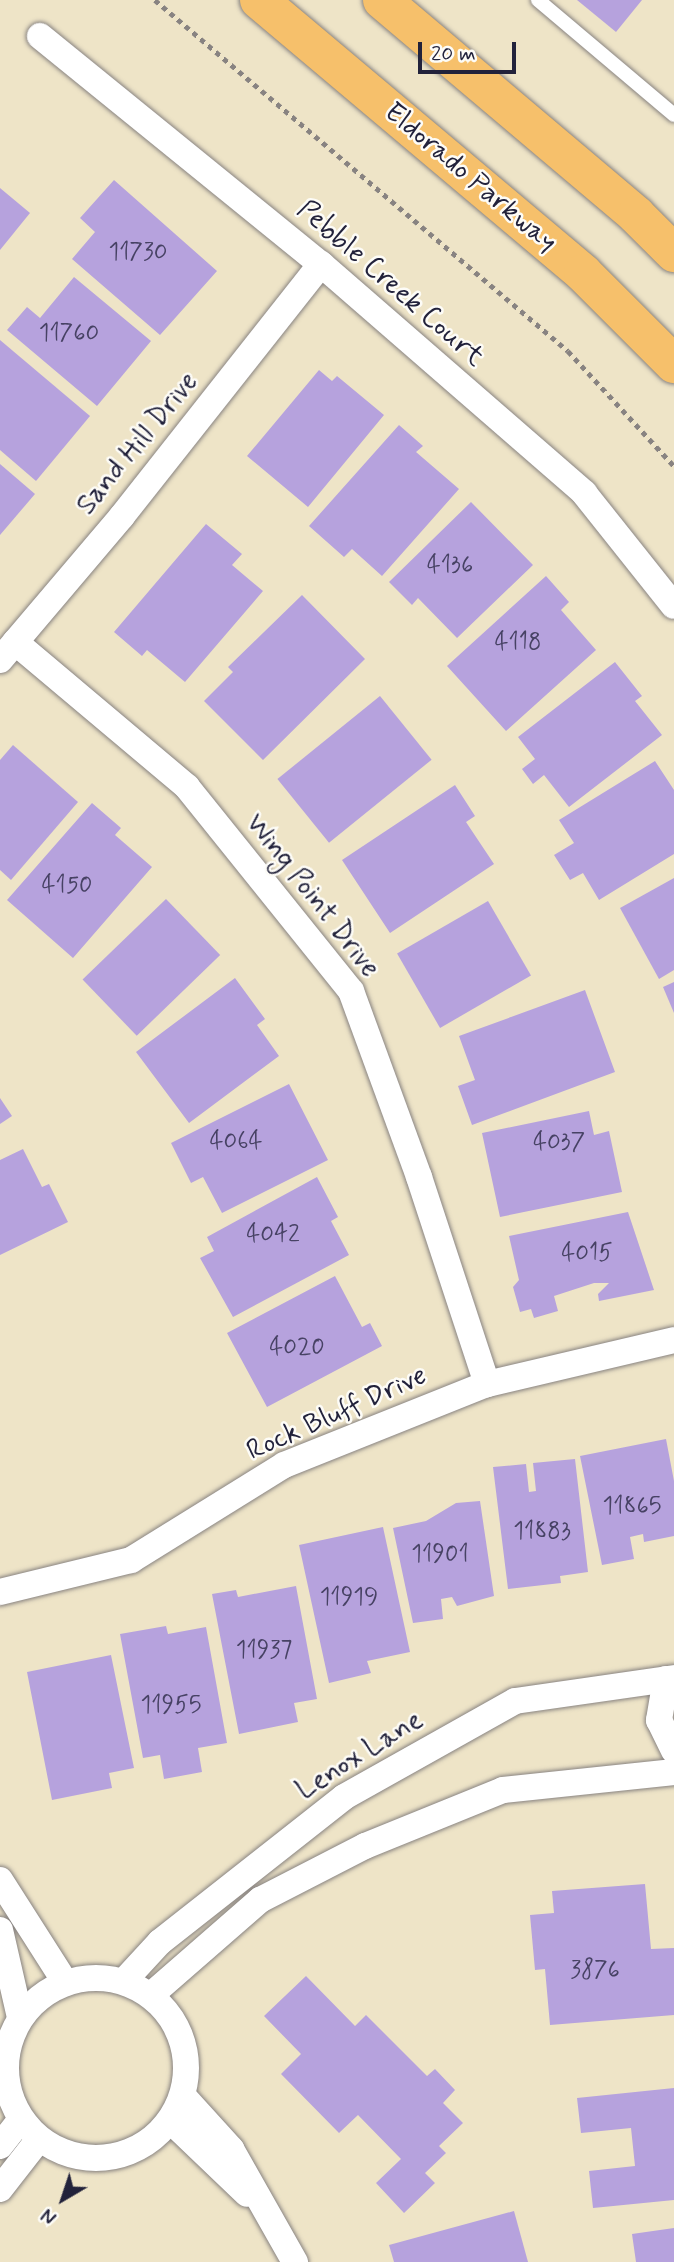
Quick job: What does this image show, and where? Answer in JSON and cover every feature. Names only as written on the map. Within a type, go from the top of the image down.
[{"type":"main road","name":"Eldorado Parkway","points":[[259,0],[583,273],[674,364]]},
{"type":"main road","points":[[382,0],[636,215],[674,253]]},
{"type":"street","name":"Pebble Creek Court","points":[[40,36],[321,264],[584,494],[674,606]]},
{"type":"street","name":"Sand Hill Drive","points":[[7,651],[122,516],[321,264]]},
{"type":"street","name":"Wing Point Drive","points":[[7,651],[187,788],[351,991],[419,1177],[487,1384]]},
{"type":"street","name":"Rock Bluff Drive","points":[[0,1592],[131,1560],[284,1465],[487,1384],[674,1340]]},
{"type":"street","points":[[670,1678],[659,1720],[674,1751]]},
{"type":"street","name":"Lenox Lane","points":[[124,1981],[160,1942],[344,1797],[515,1701],[670,1678]]},
{"type":"street","points":[[151,1995],[260,1900],[365,1846],[503,1790],[674,1772]]},
{"type":"street","points":[[0,1880],[65,1982]]},
{"type":"street","points":[[0,1930],[20,2017]]},
{"type":"street","points":[[94,1977],[124,1981],[151,1995],[170,2016],[183,2040],[187,2068],[183,2096],[171,2121],[150,2142],[114,2156],[94,2159],[65,2154],[39,2139],[21,2119],[9,2095],[5,2068],[9,2042],[20,2017],[38,1997],[65,1982],[94,1977]]},
{"type":"street","points":[[183,2096],[231,2149],[295,2262]]},
{"type":"street","points":[[0,2146],[21,2119]]},
{"type":"street","points":[[171,2121],[268,2215]]},
{"type":"street","points":[[0,2189],[39,2139]]},
{"type":"lane","points":[[538,0],[674,115]]},
{"type":"path","points":[[155,0],[568,351],[674,466]]},
{"type":"building","points":[[577,0],[642,0],[616,32]]},
{"type":"building","points":[[114,180],[217,271],[160,335],[72,259],[95,232],[80,218]]},
{"type":"building","points":[[0,188],[30,213],[0,250]]},
{"type":"building","points":[[74,277],[151,341],[97,406],[7,330],[27,307],[40,318]]},
{"type":"building","points":[[0,340],[90,416],[36,481],[0,450]]},
{"type":"building","points":[[319,370],[332,381],[337,376],[384,415],[308,507],[247,456]]},
{"type":"building","points":[[399,425],[423,446],[416,452],[459,489],[382,576],[352,549],[344,557],[309,526]]},
{"type":"building","points":[[0,464],[35,494],[0,535]]},
{"type":"building","points":[[471,502],[533,565],[457,638],[418,598],[412,605],[389,582]]},
{"type":"building","points":[[206,524],[242,554],[232,565],[263,591],[185,682],[147,650],[142,656],[114,632]]},
{"type":"building","points":[[546,576],[569,602],[561,610],[596,650],[506,731],[447,666]]},
{"type":"building","points":[[302,595],[365,659],[263,760],[204,701],[233,672],[228,667]]},
{"type":"building","points":[[615,662],[642,696],[635,701],[662,735],[569,807],[544,775],[533,784],[522,769],[535,759],[518,737]]},
{"type":"building","points":[[380,696],[432,760],[329,843],[277,779]]},
{"type":"building","points":[[13,745],[78,802],[11,880],[0,870],[0,760]]},
{"type":"building","points":[[655,761],[674,790],[674,854],[599,900],[583,873],[570,880],[554,855],[574,843],[559,820]]},
{"type":"building","points":[[455,785],[475,816],[466,822],[494,864],[390,933],[342,860]]},
{"type":"building","points":[[92,803],[121,828],[115,835],[152,867],[73,958],[7,900]]},
{"type":"building","points":[[674,878],[674,970],[659,979],[620,908]]},
{"type":"building","points":[[166,899],[220,955],[137,1036],[83,980]]},
{"type":"building","points":[[488,901],[531,975],[440,1028],[397,954]]},
{"type":"building","points":[[235,978],[265,1019],[257,1025],[279,1056],[189,1123],[136,1052]]},
{"type":"building","points":[[674,982],[674,1013],[663,987]]},
{"type":"building","points":[[585,990],[615,1072],[472,1125],[458,1086],[475,1080],[459,1036]]},
{"type":"building","points":[[289,1084],[328,1160],[222,1213],[203,1177],[191,1183],[171,1143]]},
{"type":"building","points":[[0,1098],[12,1116],[0,1124]]},
{"type":"building","points":[[589,1111],[594,1135],[609,1131],[622,1192],[500,1217],[482,1133]]},
{"type":"building","points":[[23,1149],[42,1187],[49,1184],[68,1222],[0,1255],[0,1160]]},
{"type":"building","points":[[317,1177],[338,1217],[331,1221],[349,1255],[233,1317],[200,1258],[214,1251],[207,1237]]},
{"type":"building","points":[[628,1212],[654,1290],[599,1301],[598,1294],[609,1283],[594,1283],[554,1296],[558,1311],[534,1318],[531,1309],[520,1312],[513,1287],[519,1280],[509,1236]]},
{"type":"building","points":[[335,1276],[362,1327],[370,1323],[382,1346],[267,1407],[227,1333]]},
{"type":"building","points":[[666,1439],[674,1481],[674,1536],[644,1542],[643,1534],[630,1537],[634,1559],[602,1565],[580,1456]]},
{"type":"building","points":[[575,1459],[588,1572],[560,1576],[561,1583],[508,1589],[493,1467],[526,1464],[529,1492],[536,1491],[533,1463]]},
{"type":"building","points":[[480,1501],[494,1596],[457,1606],[452,1597],[441,1599],[443,1619],[413,1623],[393,1528],[426,1521],[456,1503]]},
{"type":"building","points":[[383,1527],[410,1652],[367,1661],[371,1673],[329,1683],[299,1545]]},
{"type":"building","points":[[296,1586],[317,1699],[294,1703],[298,1722],[239,1734],[212,1594],[236,1590],[238,1597]]},
{"type":"building","points":[[166,1626],[168,1634],[206,1627],[227,1743],[198,1748],[202,1772],[164,1779],[160,1755],[143,1758],[120,1634]]},
{"type":"building","points":[[111,1655],[134,1768],[109,1773],[112,1788],[52,1800],[27,1672]]},
{"type":"building","points":[[645,1884],[651,1949],[674,1948],[674,2015],[550,2025],[545,1969],[535,1970],[530,1915],[554,1913],[552,1891]]},
{"type":"building","points":[[306,1976],[355,2026],[366,2015],[427,2076],[435,2069],[455,2090],[443,2103],[463,2123],[439,2146],[446,2153],[425,2173],[435,2183],[404,2213],[376,2183],[401,2159],[358,2115],[339,2133],[281,2074],[301,2054],[264,2016]]},
{"type":"building","points":[[674,2088],[674,2200],[593,2208],[589,2171],[635,2166],[631,2128],[581,2133],[577,2098]]},
{"type":"building","points":[[514,2211],[528,2262],[394,2262],[389,2245]]},
{"type":"building","points":[[674,2228],[674,2262],[636,2262],[632,2234]]}]
